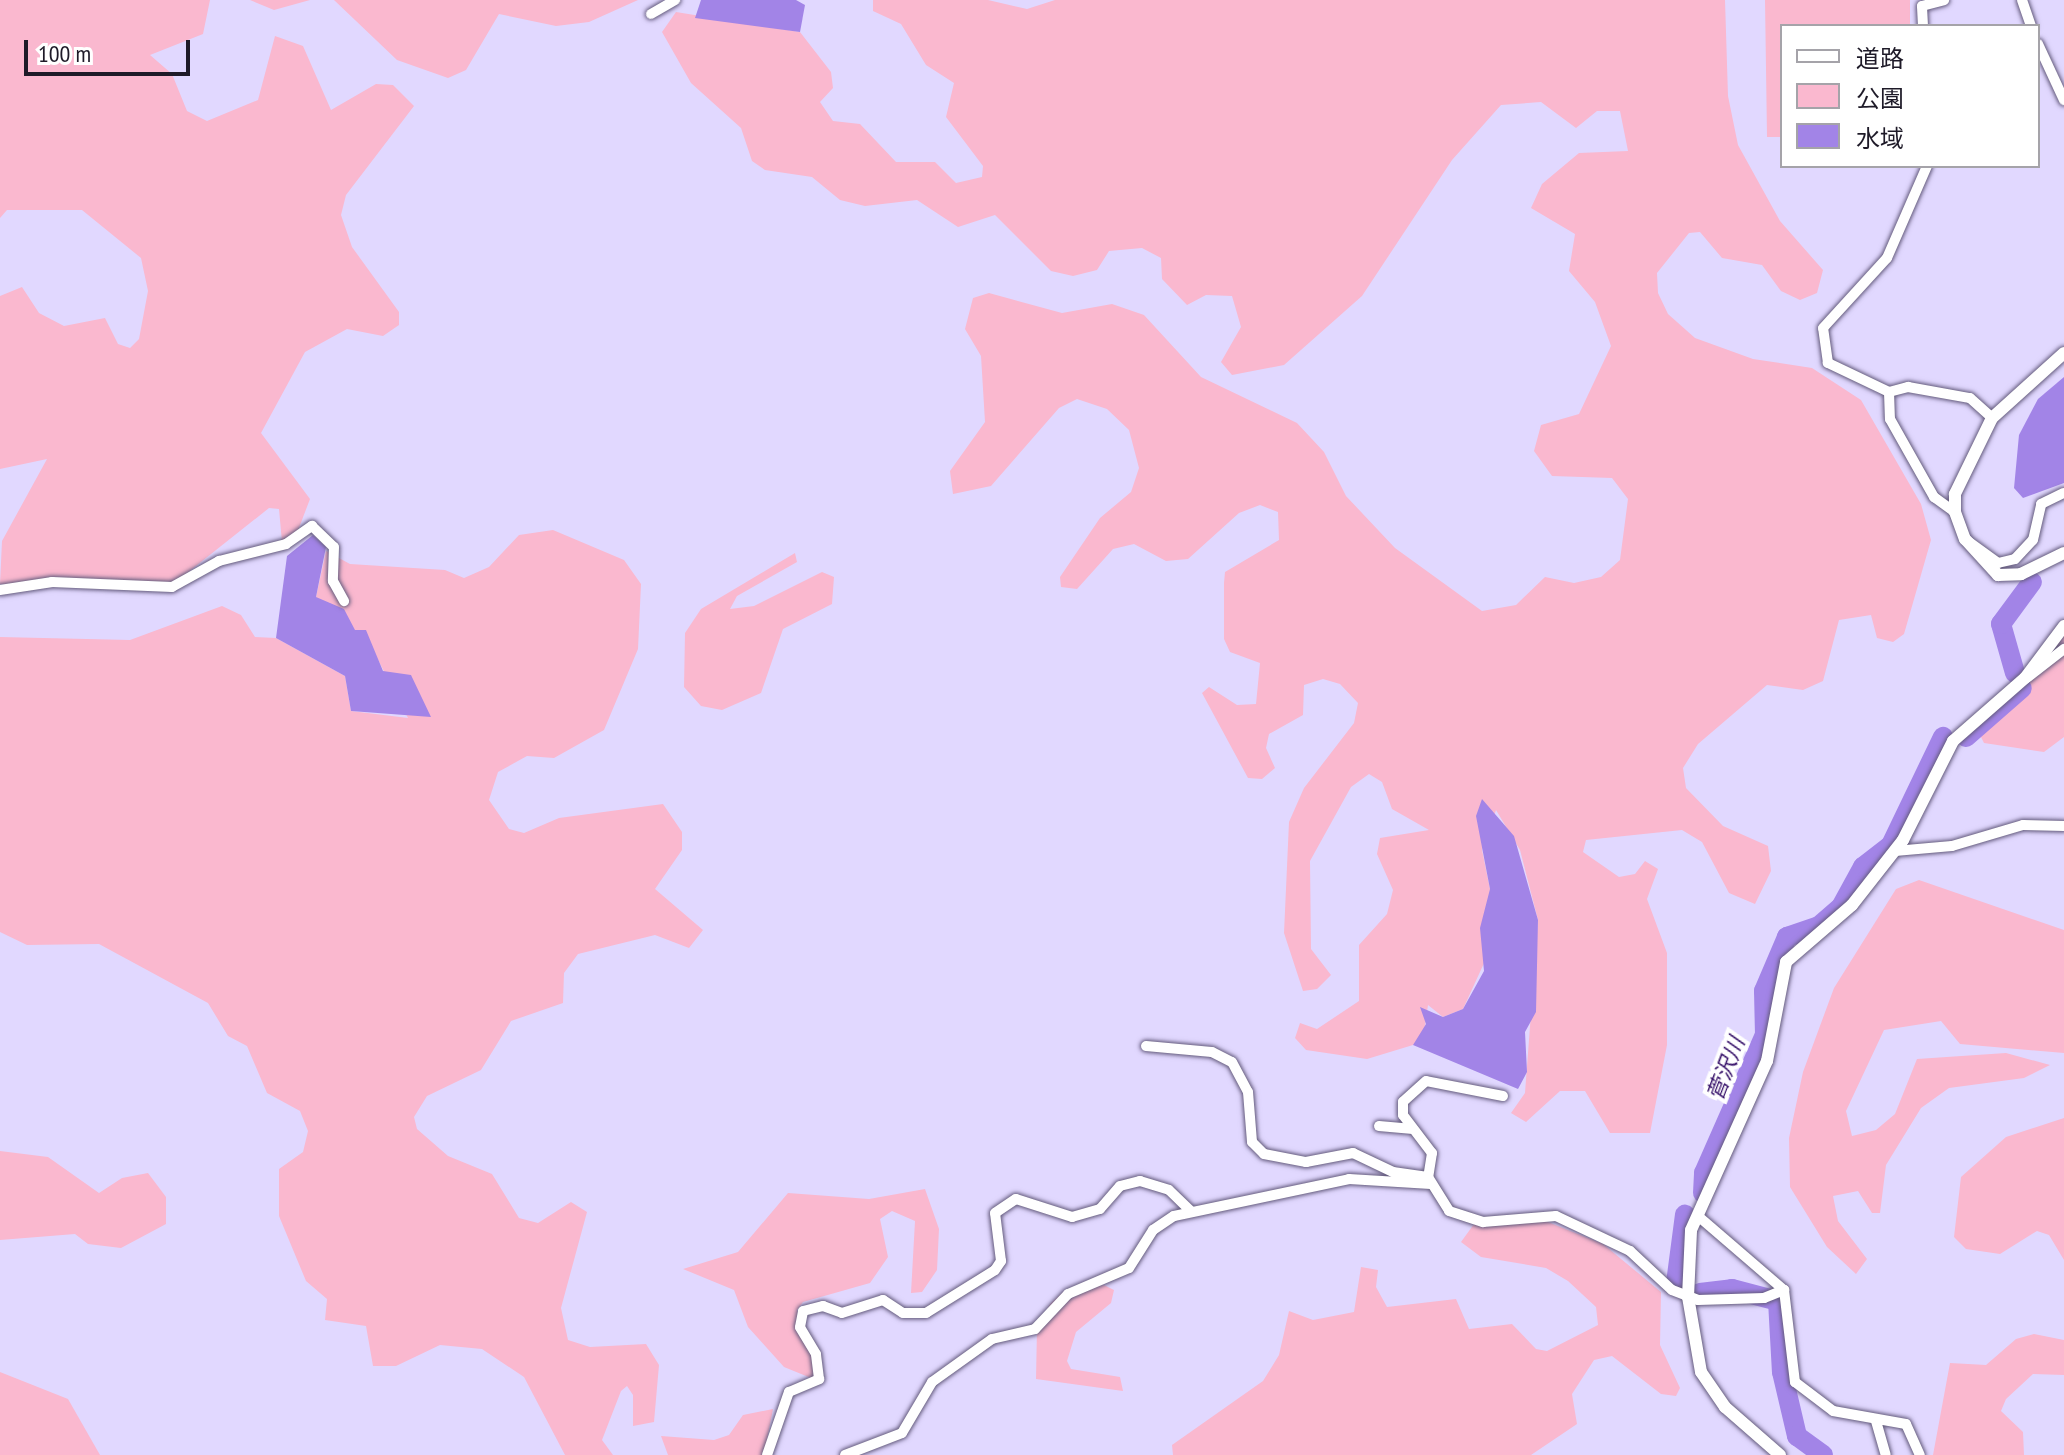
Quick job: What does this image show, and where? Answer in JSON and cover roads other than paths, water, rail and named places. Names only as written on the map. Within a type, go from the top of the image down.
[{"type":"street","points":[[651,14],[675,0]]},
{"type":"street","points":[[1923,24],[1922,6],[1944,0]]},
{"type":"street","points":[[2022,0],[2030,24]]},
{"type":"street","points":[[2040,48],[2064,100]]},
{"type":"street","points":[[1926,168],[1887,258],[1823,328],[1828,363],[1889,392],[1908,387],[1970,398],[1992,418]]},
{"type":"street","points":[[2064,353],[1992,418],[1955,494],[1955,512],[1965,539],[1998,575],[2021,574],[2064,553]]},
{"type":"street","points":[[1889,392],[1890,419],[1934,497],[1955,512]]},
{"type":"street","points":[[1965,539],[1998,563],[2015,559],[2033,540],[2041,504],[2064,493]]},
{"type":"street","points":[[0,590],[52,582],[172,587],[219,561],[286,544],[312,526],[334,547],[333,581],[344,601]]},
{"type":"street","points":[[2025,678],[2064,626]]},
{"type":"street","points":[[1780,1455],[1708,1387],[1688,1297],[1688,1247],[1698,1216],[1767,1061],[1779,974],[1796,951],[1841,918],[1895,851],[1953,741],[2025,678],[2064,649]]},
{"type":"street","points":[[1895,851],[1952,846],[2023,825],[2064,826]]},
{"type":"street","points":[[1146,1046],[1212,1052],[1232,1062],[1248,1092],[1252,1142],[1264,1154],[1306,1162],[1353,1153],[1393,1172],[1430,1180]]},
{"type":"street","points":[[1503,1096],[1455,1082],[1415,1085],[1402,1108],[1413,1129],[1432,1153],[1430,1180],[1449,1211],[1471,1222],[1556,1216],[1630,1251],[1688,1297],[1764,1298],[1780,1292]]},
{"type":"street","points":[[1379,1126],[1413,1129]]},
{"type":"street","points":[[845,1455],[902,1433],[932,1382],[992,1339],[1035,1329],[1068,1294],[1129,1268],[1162,1222],[1256,1193],[1305,1194],[1349,1179],[1430,1180]]},
{"type":"street","points":[[767,1455],[789,1392],[819,1379],[816,1354],[800,1327],[810,1307],[842,1313],[883,1300],[903,1313],[926,1313],[995,1270],[1001,1261],[995,1213],[1016,1199],[1061,1218],[1082,1216],[1100,1209],[1120,1186],[1140,1181],[1169,1190],[1191,1211]]},
{"type":"street","points":[[1698,1216],[1780,1292],[1795,1382],[1833,1411],[1906,1424],[1920,1455]]},
{"type":"street","points":[[1876,1421],[1886,1455]]},
{"type":"water","points":[[701,0],[796,0],[805,5],[800,32],[695,18]]},
{"type":"water","points":[[2064,377],[2064,483],[2023,498],[2014,488],[2019,435],[2038,399]]},
{"type":"water","points":[[313,535],[326,547],[316,597],[344,609],[355,630],[366,630],[383,671],[411,675],[431,717],[351,711],[345,676],[276,638],[287,556]]},
{"type":"water","points":[[1482,799],[1514,836],[1538,920],[1536,1012],[1525,1032],[1527,1072],[1518,1089],[1413,1045],[1426,1024],[1420,1007],[1443,1017],[1463,1009],[1484,971],[1480,928],[1490,889],[1476,816]]},
{"type":"waterway","name":"菅沢川","points":[[2015,673],[2001,624],[2032,582]]},
{"type":"waterway","name":"菅沢川","points":[[1966,737],[2022,688]]},
{"type":"waterway","name":"菅沢川","points":[[1703,1193],[1704,1173],[1765,1035],[1764,991],[1787,937],[1819,926],[1841,907],[1863,867],[1891,845],[1943,737]]},
{"type":"waterway","name":"菅沢川","points":[[1676,1283],[1685,1215]]},
{"type":"waterway","name":"菅沢川","points":[[1700,1293],[1732,1289],[1778,1301],[1782,1372],[1797,1436],[1823,1455]]}]
